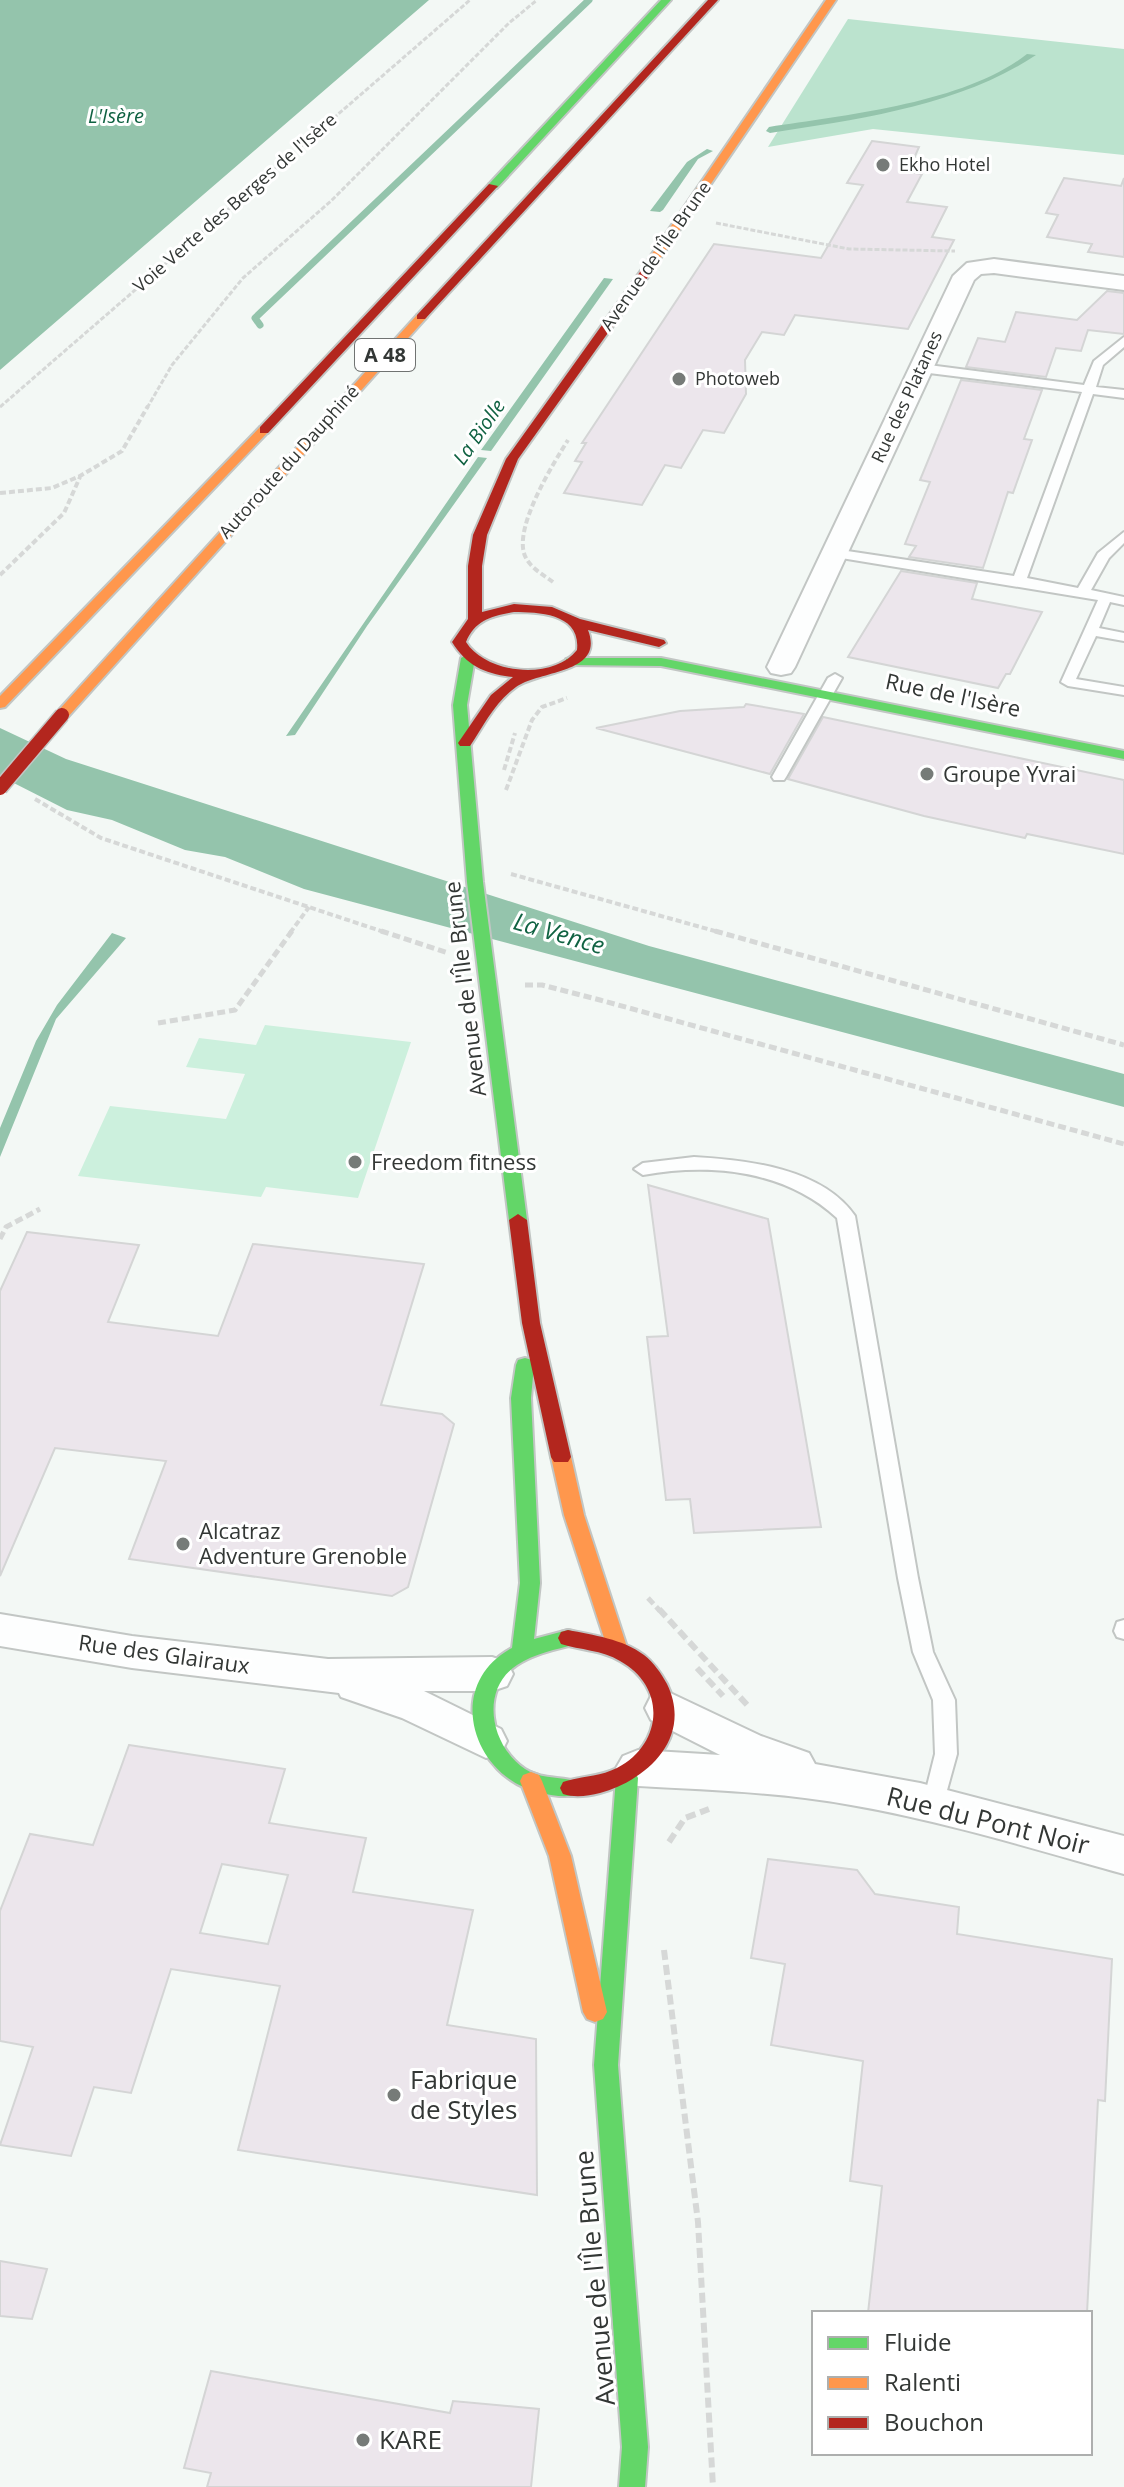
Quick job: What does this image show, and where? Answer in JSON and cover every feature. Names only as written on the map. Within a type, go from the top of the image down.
[{"type":"main road","name":"Autoroute du Dauphiné","points":[[4,700],[314,378],[666,0]]},
{"type":"main road","name":"Autoroute du Dauphiné","points":[[0,788],[360,383],[713,0]]},
{"type":"main road","name":"Avenue de l'Île Brune","points":[[617,1647],[574,1515],[531,1323],[481,947],[460,705],[468,658],[459,642],[461,634],[475,619],[475,566],[480,535],[512,459],[674,233],[831,0]]},
{"type":"main road","points":[[488,514],[490,542],[495,556]]},
{"type":"main road","points":[[525,591],[552,610]]},
{"type":"main road","points":[[475,619],[502,609],[552,610]]},
{"type":"main road","name":"Rue de l'Isère","points":[[552,610],[578,623],[777,675],[1124,738]]},
{"type":"main road","points":[[571,662],[586,643],[585,633],[578,623]]},
{"type":"main road","points":[[468,658],[495,671],[531,674]]},
{"type":"main road","name":"Rue de l'Isère","points":[[531,674],[571,662],[661,662],[777,675]]},
{"type":"main road","points":[[465,743],[489,705],[513,683],[531,674]]},
{"type":"main road","name":"Rue de l'Isère","points":[[831,686],[1124,755]]},
{"type":"main road","name":"Avenue de l'Île Brune","points":[[507,1662],[530,1583],[521,1398],[531,1323]]},
{"type":"main road","points":[[592,1639],[617,1647],[650,1670],[663,1691],[666,1708],[662,1738],[651,1757],[632,1773],[585,1789],[557,1788],[531,1781],[504,1764],[486,1741],[479,1719],[481,1696],[507,1662],[544,1641],[592,1639]]},
{"type":"main road","name":"Avenue de l'Île Brune","points":[[606,2065],[632,1773]]},
{"type":"main road","name":"Avenue de l'Île Brune","points":[[531,1781],[560,1856],[577,1918],[606,2065],[635,2447],[632,2487]]},
{"type":"street","name":"Rue des Platanes","points":[[777,675],[964,276],[975,268],[994,266],[1124,283]]},
{"type":"street","name":"Rue des Glairaux","points":[[0,1630],[132,1652],[328,1676],[507,1662]]},
{"type":"street","name":"Rue des Glairaux","points":[[328,1676],[417,1706],[486,1741]]},
{"type":"street","name":"Rue du Pont Noir","points":[[666,1708],[746,1748],[851,1788]]},
{"type":"street","name":"Rue du Pont Noir","points":[[632,1773],[760,1774],[851,1788],[1124,1855]]},
{"type":"lane","points":[[1019,581],[1098,364],[1124,341]]},
{"type":"lane","points":[[921,368],[1124,394]]},
{"type":"lane","points":[[1083,592],[1103,556],[1124,536]]},
{"type":"lane","points":[[834,553],[1019,581],[1124,601]]},
{"type":"lane","points":[[1106,597],[1068,682],[1124,691]]},
{"type":"lane","points":[[1091,631],[1124,637]]},
{"type":"lane","points":[[779,777],[831,686]]},
{"type":"lane","points":[[643,1169],[669,1163],[717,1165],[792,1178],[834,1202],[846,1216],[908,1578],[923,1652],[944,1700],[946,1754],[933,1806]]},
{"type":"path","name":"Voie Verte des Berges de l'Isère","points":[[0,407],[470,0]]},
{"type":"path","points":[[0,493],[52,488],[80,476],[122,451],[172,365],[243,278],[331,201],[509,23],[537,0]]},
{"type":"path","points":[[711,222],[849,249],[916,248],[959,252]]},
{"type":"path","points":[[553,583],[524,555],[523,541],[525,525],[550,467],[571,435]]},
{"type":"path","points":[[0,575],[64,513],[80,476]]},
{"type":"path","points":[[504,796],[532,720],[542,707],[568,697]]},
{"type":"path","points":[[28,794],[101,838],[462,957]]},
{"type":"path","points":[[498,871],[1124,1045]]},
{"type":"path","points":[[158,1023],[235,1010],[309,907]]},
{"type":"path","points":[[488,989],[542,985],[1124,1144]]},
{"type":"path","points":[[0,1239],[6,1227],[40,1209]]},
{"type":"path","points":[[662,1935],[698,2222],[713,2487]]},
{"type":"shaded area","points":[[848,19],[1124,49],[1124,155],[873,129],[768,147]]},
{"type":"shaded area","points":[[265,1025],[411,1042],[358,1198],[266,1187],[261,1197],[78,1176],[110,1106],[226,1119],[245,1074],[186,1067],[199,1038],[256,1045]]},
{"type":"water","name":"L'Isère","points":[[0,0],[429,0],[0,370]]},
{"type":"water","points":[[1027,54],[1036,55],[975,87],[942,98],[873,116],[770,133],[766,131],[769,127],[869,112],[939,95],[1001,71]]},
{"type":"water","points":[[707,149],[713,151],[698,159],[663,210],[650,211],[687,162]]},
{"type":"water","points":[[604,278],[613,279],[491,451],[481,450]]},
{"type":"water","points":[[478,457],[487,458],[367,626],[295,735],[286,736]]},
{"type":"water","name":"La Vence","points":[[0,728],[66,759],[649,946],[1124,1074],[1124,1107],[304,889],[225,857],[185,850],[112,820],[67,810],[0,776]]},
{"type":"water","points":[[112,933],[126,938],[56,1019],[0,1157],[0,1128],[36,1041],[57,1005]]},
{"type":"building","name":"Photoweb","points":[[872,141],[919,147],[908,172],[922,174],[907,202],[947,207],[932,237],[954,240],[908,329],[795,315],[784,335],[762,332],[745,360],[746,394],[724,433],[703,430],[681,468],[665,465],[642,505],[564,493],[582,462],[575,461],[586,443],[582,443],[714,244],[821,258],[863,185],[847,183]]},
{"type":"building","points":[[1064,178],[1121,186],[1124,178],[1124,257],[1088,252],[1092,244],[1047,237],[1058,215],[1046,213]]},
{"type":"building","points":[[1107,291],[1124,293],[1124,334],[1088,330],[1081,351],[1056,348],[1046,377],[966,367],[978,338],[1005,342],[1016,312],[1077,320]]},
{"type":"building","points":[[961,380],[1042,390],[1024,439],[1032,440],[1013,493],[1008,492],[983,568],[909,557],[916,546],[905,544],[930,482],[920,480]]},
{"type":"building","points":[[901,571],[977,583],[972,599],[1042,612],[1010,674],[1006,674],[998,688],[848,657]]},
{"type":"building","points":[[746,704],[804,714],[770,774],[596,728],[680,711],[744,707]]},
{"type":"building","name":"Groupe Yvrai","points":[[823,717],[1124,780],[1124,854],[1027,834],[1025,838],[924,816],[788,779]]},
{"type":"building","points":[[648,1185],[768,1219],[821,1527],[694,1533],[690,1499],[666,1500],[647,1337],[668,1336]]},
{"type":"building","points":[[27,1232],[139,1245],[108,1322],[218,1336],[253,1244],[424,1264],[381,1405],[442,1414],[454,1424],[408,1587],[392,1596],[129,1559],[166,1461],[55,1448],[0,1576],[0,1291]]},
{"type":"building","points":[[129,1745],[285,1769],[269,1823],[366,1838],[353,1892],[473,1910],[447,2025],[536,2039],[537,2195],[238,2150],[280,1986],[171,1969],[131,2093],[94,2087],[71,2156],[0,2145],[33,2047],[0,2041],[0,1911],[30,1834],[93,1845]],"holes":[[[222,1864],[288,1875],[268,1944],[200,1933]]]},
{"type":"building","points":[[768,1859],[857,1870],[875,1894],[959,1907],[957,1934],[1112,1959],[1105,2101],[1098,2100],[1087,2311],[868,2311],[882,2186],[850,2181],[863,2061],[771,2045],[785,1964],[751,1958]]},
{"type":"building","points":[[0,2261],[47,2269],[32,2319],[0,2316]]},
{"type":"building","name":"KARE","points":[[211,2371],[450,2413],[453,2401],[539,2409],[531,2487],[207,2487],[211,2473],[184,2468]]},
{"type":"waterway","points":[[260,325],[255,318],[589,0]]},
{"type":"traffic: fast","points":[[493,186],[666,0]]},
{"type":"traffic: fast","points":[[468,658],[460,705],[475,882],[518,1220]]},
{"type":"traffic: fast","points":[[571,662],[661,662],[1124,755]]},
{"type":"traffic: fast","points":[[522,1650],[530,1583],[521,1398],[525,1365]]},
{"type":"traffic: fast","points":[[568,1638],[529,1649],[503,1664],[488,1684],[483,1713],[489,1741],[506,1766],[530,1781],[571,1788]]},
{"type":"traffic: fast","points":[[627,1778],[606,2065],[635,2447],[632,2487]]},
{"type":"traffic: slow","points":[[649,267],[831,0]]},
{"type":"traffic: slow","points":[[62,715],[421,317]]},
{"type":"traffic: slow","points":[[0,704],[264,430]]},
{"type":"traffic: slow","points":[[561,1457],[574,1515],[617,1647]]},
{"type":"traffic: slow","points":[[531,1781],[560,1856],[595,2012]]},
{"type":"traffic: jam","points":[[421,317],[713,0]]},
{"type":"traffic: jam","points":[[264,430],[493,186]]},
{"type":"traffic: jam","points":[[475,619],[475,566],[480,535],[512,459],[649,267]]},
{"type":"traffic: jam","points":[[465,743],[503,690],[521,678],[571,663],[584,650],[585,640],[580,627],[569,617],[534,608],[495,611],[468,625],[459,642],[472,659],[499,671],[531,674]]},
{"type":"traffic: jam","points":[[578,623],[659,643]]},
{"type":"traffic: jam","points":[[0,788],[62,715]]},
{"type":"traffic: jam","points":[[518,1220],[531,1323],[561,1457]]},
{"type":"traffic: jam","points":[[568,1638],[613,1648],[637,1661],[657,1686],[665,1716],[662,1734],[654,1750],[642,1763],[608,1782],[571,1788]]},
{"type":"place","name":"Ekho Hotel","points":[[883,165]]},
{"type":"place","name":"Photoweb","points":[[679,379]]},
{"type":"place","name":"Groupe Yvrai","points":[[927,774]]},
{"type":"place","name":"Freedom fitness","points":[[355,1162]]},
{"type":"place","name":"Alcatraz Adventure Grenoble","points":[[183,1544]]},
{"type":"place","name":"Fabrique de Styles","points":[[394,2095]]},
{"type":"place","name":"KARE","points":[[363,2440]]},
{"type":"water label","name":"La Biolle","points":[[479,432]]}]
